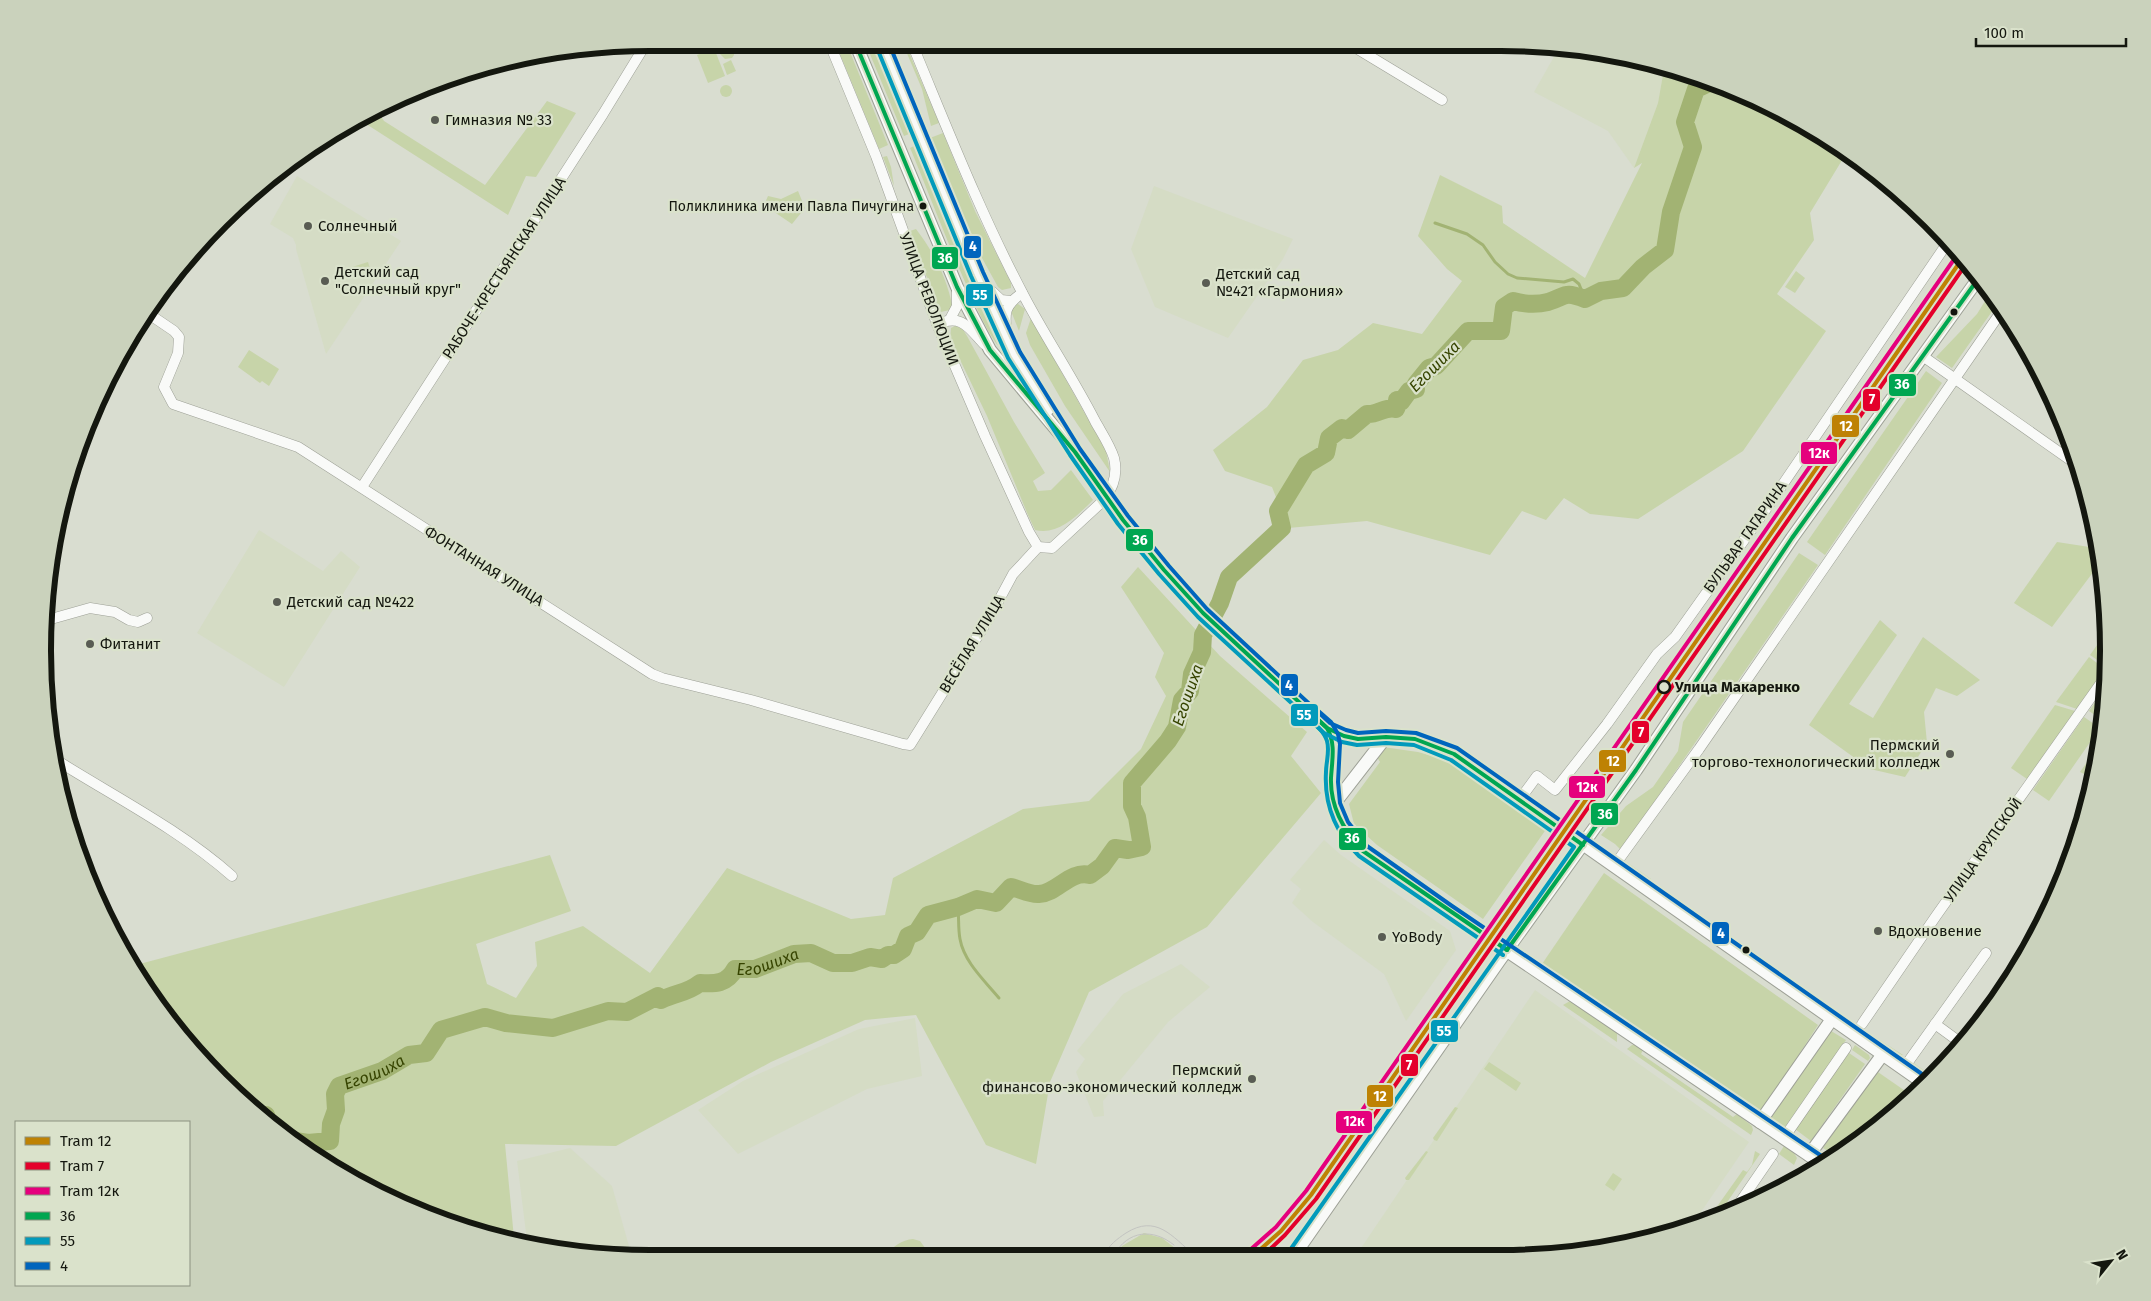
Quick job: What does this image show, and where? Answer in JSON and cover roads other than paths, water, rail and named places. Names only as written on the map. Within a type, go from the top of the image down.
[{"type":"main road","name":"УЛИЦА РЕВОЛЮЦИИ","points":[[859,51],[957,287],[990,350],[1075,452]]},
{"type":"main road","name":"УЛИЦА РЕВОЛЮЦИИ","points":[[885,51],[977,274],[1014,355],[1075,452],[1123,520],[1164,570],[1203,613],[1267,674],[1328,728],[1344,736],[1358,739],[1386,737],[1415,739],[1454,754],[1582,845]]},
{"type":"main road","points":[[1298,1250],[1507,950],[1636,770],[1792,538],[1924,357],[1974,284]]},
{"type":"main road","points":[[1328,728],[1333,737],[1335,750],[1331,788],[1334,804],[1341,824],[1352,841],[1363,851],[1816,1160]]},
{"type":"main road","points":[[1334,804],[1386,737]]},
{"type":"main road","points":[[1582,845],[1919,1079]]},
{"type":"main road","points":[[1760,1122],[1832,1020]]},
{"type":"main road","points":[[1809,1155],[1883,1054]]},
{"type":"street","name":"РАБОЧЕ-КРЕСТЬЯНСКАЯ УЛИЦА","points":[[362,486],[642,51]]},
{"type":"street","name":"УЛИЦА РЕВОЛЮЦИИ","points":[[833,51],[876,156],[937,324],[985,436],[1029,532],[1038,547]]},
{"type":"street","points":[[915,51],[969,181],[1022,293],[1088,407],[1113,455],[1115,466],[1114,481],[1104,500],[1052,548],[1038,547]]},
{"type":"street","points":[[1361,51],[1442,100]]},
{"type":"street","name":"БУЛЬВАР ГАГАРИНА","points":[[1526,791],[1537,776],[1556,790],[1607,724],[1657,654],[1675,637],[1764,512],[1944,248]]},
{"type":"street","points":[[977,274],[991,292],[1001,300],[1011,301]]},
{"type":"street","points":[[950,319],[957,306],[957,287]]},
{"type":"street","points":[[1007,341],[1005,322],[1007,307],[1011,301],[1022,293]]},
{"type":"street","points":[[1614,866],[1704,741],[1998,316]]},
{"type":"street","name":"ФОНТАННАЯ УЛИЦА","points":[[153,317],[174,331],[179,337],[178,353],[164,386],[173,404],[298,447],[362,486],[648,672],[662,678],[750,700],[910,745]]},
{"type":"street","points":[[937,324],[950,319],[959,321],[990,350]]},
{"type":"street","points":[[1924,357],[2068,458]]},
{"type":"street","name":"ВЕСЁЛАЯ УЛИЦА","points":[[910,745],[992,613],[1013,574],[1038,547]]},
{"type":"street","points":[[53,619],[90,608],[115,612],[129,620],[138,622],[147,618]]},
{"type":"street","name":"УЛИЦА КРУПСКОЙ","points":[[1862,1024],[2098,687]]},
{"type":"street","points":[[62,764],[158,822],[232,876]]},
{"type":"street","points":[[1903,1069],[1986,953]]},
{"type":"street","points":[[1935,1024],[1956,1040]]},
{"type":"street","points":[[1788,1132],[1846,1048]]},
{"type":"street","points":[[1743,1198],[1774,1154]]},
{"type":"waterway","name":"Егошиха","points":[[309,1143],[330,1141],[331,1124],[336,1110],[335,1094],[339,1086],[382,1071],[409,1055],[426,1053],[441,1030],[485,1017],[506,1023],[553,1028],[608,1011],[627,1012],[658,996],[661,1000],[690,989],[700,983],[720,982],[728,978],[735,969],[755,969],[794,954],[811,953],[833,963],[852,963],[870,957],[882,959],[888,955],[894,955],[903,949],[908,936],[917,932],[928,915],[958,907],[977,899],[996,903],[1011,887],[1032,894],[1046,893],[1076,876],[1090,875],[1102,866],[1115,848],[1128,850],[1142,847],[1137,817],[1132,806],[1132,783],[1168,741],[1177,727],[1182,700],[1190,691],[1192,674],[1202,652],[1203,635],[1220,603],[1229,577],[1282,528],[1278,511],[1306,465],[1326,453],[1329,438],[1342,428],[1348,430],[1367,414],[1392,408],[1396,409],[1397,400],[1401,402],[1409,391],[1416,389],[1416,384],[1429,368],[1436,366],[1468,331],[1501,331],[1504,307],[1513,301],[1539,304],[1569,295],[1585,299],[1601,291],[1623,288],[1643,267],[1665,250],[1671,212],[1693,147],[1685,122],[1696,89],[1702,86]]},
{"type":"waterway","points":[[1435,223],[1467,234],[1483,245],[1495,262],[1508,274],[1517,278],[1564,282],[1573,279],[1579,284],[1585,299]]},
{"type":"waterway","points":[[958,907],[959,935],[966,956],[999,998]]},
{"type":"tram line","name":"12к","points":[[1250,1250],[1276,1227],[1306,1191],[1954,259]]},
{"type":"tram line","name":"12","points":[[1260,1250],[1281,1231],[1311,1195],[1958,264]]},
{"type":"tram line","name":"7","points":[[1269,1250],[1316,1199],[1962,269]]},
{"type":"tram line","points":[[1107,1250],[1126,1233],[1146,1226],[1163,1230],[1188,1250]]},
{"type":"tram line","points":[[1118,1250],[1126,1240],[1141,1234],[1158,1236],[1174,1245]]},
{"type":"place","name":"Гимназия № 33","points":[[435,120]]},
{"type":"place","name":"Поликлиника имени Павла Пичугина","points":[[923,206]]},
{"type":"place","name":"Солнечный","points":[[308,226]]},
{"type":"place","name":"Детский сад \"Солнечный круг\"","points":[[325,281]]},
{"type":"place","name":"Детский сад №421 «Гармония»","points":[[1206,283]]},
{"type":"place","name":"Детский сад №422","points":[[277,602]]},
{"type":"place","name":"Фитанит","points":[[90,644]]},
{"type":"place","name":"Улица Макаренко","points":[[1664,687]]},
{"type":"place","name":"Пермский торгово-технологический колледж","points":[[1950,754]]},
{"type":"place","name":"Вдохновение","points":[[1878,931]]},
{"type":"place","name":"YoBody","points":[[1382,937]]},
{"type":"place","name":"Пермский финансово-экономический колледж","points":[[1252,1079]]}]
